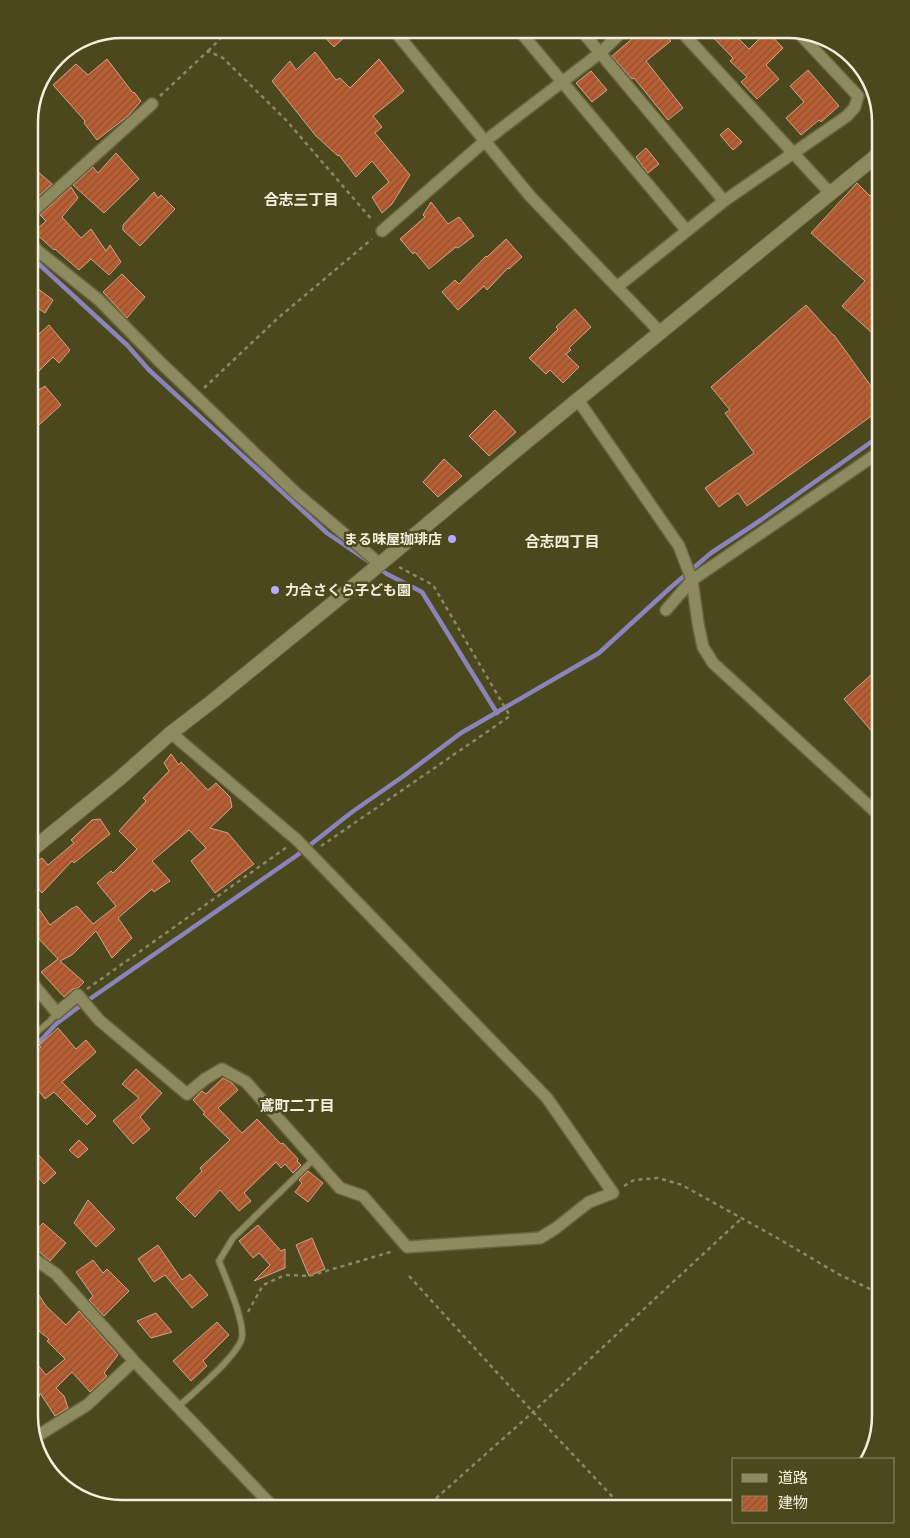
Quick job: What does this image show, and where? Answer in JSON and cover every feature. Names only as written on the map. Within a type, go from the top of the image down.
[{"type":"street","points":[[400,38],[530,196],[661,333]]},
{"type":"street","points":[[525,38],[687,231]]},
{"type":"street","points":[[588,38],[724,201]]},
{"type":"street","points":[[382,231],[485,141],[600,53],[616,38]]},
{"type":"street","points":[[687,38],[830,193]]},
{"type":"street","points":[[617,286],[724,201],[847,116],[855,107],[858,96],[804,39]]},
{"type":"street","points":[[38,207],[152,104]]},
{"type":"street","points":[[38,845],[170,733],[214,700],[872,159]]},
{"type":"street","points":[[38,252],[99,300],[158,360],[296,493],[380,564]]},
{"type":"street","points":[[578,400],[679,546],[692,580],[703,647],[713,663],[872,809]]},
{"type":"street","points":[[666,610],[692,580],[872,457]]},
{"type":"street","points":[[38,990],[57,1012],[78,995],[99,1020],[187,1094],[205,1079],[222,1069],[246,1082],[340,1188],[363,1196],[407,1247],[540,1238],[589,1202],[613,1193],[547,1098],[297,840],[170,733]]},
{"type":"street","points":[[38,1261],[56,1274],[134,1361],[266,1500]]},
{"type":"street","points":[[39,1435],[87,1405],[134,1361]]},
{"type":"lane","points":[[38,1031],[57,1012]]},
{"type":"lane","points":[[178,1407],[232,1356],[242,1339],[242,1324],[219,1261],[234,1238],[314,1159]]},
{"type":"path","points":[[152,104],[221,38]]},
{"type":"path","points":[[196,396],[278,318],[382,231],[286,120],[223,58],[208,51]]},
{"type":"path","points":[[310,854],[510,716],[433,585],[398,566],[380,564]]},
{"type":"path","points":[[78,995],[297,840]]},
{"type":"path","points":[[613,1193],[634,1180],[658,1178],[682,1185],[840,1275],[872,1290]]},
{"type":"path","points":[[434,1500],[742,1218]]},
{"type":"path","points":[[242,1324],[263,1284],[285,1275],[309,1276],[407,1247]]},
{"type":"path","points":[[409,1276],[532,1412],[615,1500]]},
{"type":"building","points":[[326,38],[344,38],[334,47]]},
{"type":"building","points":[[633,38],[668,38],[671,41],[646,61],[683,108],[668,120],[634,78],[632,79],[612,56]]},
{"type":"building","points":[[714,38],[738,38],[749,49],[760,38],[774,38],[783,48],[766,65],[779,79],[757,99],[741,82],[747,77],[730,61],[733,58]]},
{"type":"building","points":[[315,52],[336,80],[340,78],[350,88],[379,59],[404,91],[373,116],[382,127],[375,133],[410,175],[392,204],[382,213],[372,197],[389,182],[372,161],[356,177],[339,155],[316,136],[272,81],[290,61],[296,70]]},
{"type":"building","points":[[107,59],[141,101],[128,116],[97,140],[84,123],[85,121],[53,85],[76,64],[88,75]]},
{"type":"building","points":[[808,70],[839,106],[821,122],[819,120],[801,135],[786,118],[804,102],[790,86]]},
{"type":"building","points":[[591,71],[607,90],[592,102],[576,83]]},
{"type":"building","points":[[728,128],[742,142],[733,150],[720,135]]},
{"type":"building","points":[[646,148],[659,164],[648,173],[636,157]]},
{"type":"building","points":[[116,153],[139,179],[104,213],[73,185],[93,167],[98,173]]},
{"type":"building","points":[[38,172],[52,184],[38,197]]},
{"type":"building","points":[[857,183],[870,196],[872,194],[872,333],[842,306],[865,281],[811,233]]},
{"type":"building","points":[[71,187],[78,198],[62,217],[81,238],[91,229],[106,251],[110,245],[121,262],[109,275],[91,259],[79,270],[38,236],[38,228],[46,221],[40,215]]},
{"type":"building","points":[[154,192],[158,198],[161,195],[175,209],[140,246],[123,230],[123,225]]},
{"type":"building","points":[[431,202],[448,224],[459,217],[474,236],[458,248],[456,247],[429,269],[415,252],[413,254],[400,239],[425,217],[423,215]]},
{"type":"building","points":[[506,239],[522,257],[508,268],[487,290],[484,286],[458,310],[442,292],[455,280],[459,284],[486,256]]},
{"type":"building","points":[[122,274],[145,297],[127,318],[103,292]]},
{"type":"building","points":[[38,289],[53,300],[45,313],[38,308]]},
{"type":"building","points":[[806,305],[834,335],[872,388],[872,416],[747,506],[738,493],[719,507],[705,488],[754,453],[725,413],[730,410],[711,387]]},
{"type":"building","points":[[575,309],[591,327],[569,348],[571,350],[566,354],[579,367],[563,383],[550,370],[546,374],[529,358],[558,329],[556,327]]},
{"type":"building","points":[[49,325],[70,350],[59,363],[53,357],[38,372],[38,335]]},
{"type":"building","points":[[45,386],[61,405],[39,425],[38,424],[38,390]]},
{"type":"building","points":[[495,410],[516,432],[489,456],[469,436]]},
{"type":"building","points":[[444,459],[462,476],[438,497],[423,482]]},
{"type":"building","points":[[872,674],[872,732],[844,699]]},
{"type":"building","points":[[171,754],[179,765],[181,762],[208,790],[216,783],[230,797],[232,807],[210,828],[228,833],[254,864],[215,893],[191,861],[206,848],[189,830],[152,861],[170,881],[154,892],[152,889],[118,918],[132,938],[112,958],[96,931],[72,955],[60,961],[84,982],[64,997],[41,972],[58,959],[38,938],[38,908],[50,925],[77,906],[93,924],[116,906],[97,883],[111,871],[113,873],[137,849],[119,831],[146,801],[143,798],[169,771],[164,763]]},
{"type":"building","points":[[100,819],[110,834],[74,863],[72,861],[42,893],[38,888],[38,861],[42,858],[48,865],[74,843],[71,840],[92,820]]},
{"type":"building","points":[[58,1028],[76,1049],[86,1040],[96,1052],[62,1082],[96,1116],[87,1125],[54,1092],[45,1099],[38,1090],[38,1049],[41,1047],[39,1045]]},
{"type":"building","points":[[136,1069],[162,1093],[140,1117],[150,1129],[133,1144],[113,1121],[139,1098],[122,1084]]},
{"type":"building","points":[[223,1078],[232,1083],[238,1090],[218,1108],[242,1133],[257,1119],[281,1144],[283,1143],[301,1165],[293,1173],[285,1164],[281,1168],[276,1162],[244,1193],[251,1201],[239,1211],[220,1190],[195,1217],[176,1198],[202,1171],[200,1168],[230,1140],[203,1114],[205,1113],[193,1100],[202,1091],[206,1094]]},
{"type":"building","points":[[79,1140],[88,1149],[78,1158],[69,1150]]},
{"type":"building","points":[[38,1154],[56,1173],[44,1184],[38,1177]]},
{"type":"building","points":[[308,1171],[323,1183],[308,1202],[295,1192],[302,1183],[299,1180]]},
{"type":"building","points":[[88,1200],[115,1229],[96,1247],[74,1223]]},
{"type":"building","points":[[43,1223],[66,1243],[50,1261],[38,1251],[38,1229]]},
{"type":"building","points":[[258,1225],[281,1251],[285,1249],[285,1268],[254,1281],[270,1265],[259,1253],[253,1258],[239,1241]]},
{"type":"building","points":[[312,1238],[325,1269],[309,1276],[296,1245]]},
{"type":"building","points":[[158,1245],[182,1280],[190,1274],[208,1295],[192,1308],[165,1275],[154,1282],[138,1259]]},
{"type":"building","points":[[93,1260],[103,1273],[107,1269],[129,1291],[104,1316],[89,1300],[93,1296],[76,1272]]},
{"type":"building","points":[[38,1294],[46,1306],[66,1325],[79,1311],[118,1355],[104,1373],[107,1376],[90,1392],[72,1372],[56,1388],[64,1396],[68,1408],[55,1416],[40,1393],[38,1401],[38,1365],[46,1375],[65,1359],[47,1341],[49,1339],[38,1330]]},
{"type":"building","points":[[156,1313],[172,1332],[151,1338],[137,1321]]},
{"type":"building","points":[[217,1322],[229,1335],[203,1361],[207,1366],[191,1381],[173,1361]]},
{"type":"waterway","points":[[38,263],[127,345],[149,370],[327,533],[387,574],[422,592],[497,713]]},
{"type":"waterway","points":[[38,1043],[56,1024],[84,1003],[296,856],[352,812],[461,733],[599,653],[711,553],[872,441]]},
{"type":"place","name":"まる味屋珈琲店","points":[[452,539]]},
{"type":"place","name":"力合さくら子ども園","points":[[275,590]]},
{"type":"district","name":"合志三丁目","points":[[301,200]]},
{"type":"district","name":"合志四丁目","points":[[562,542]]},
{"type":"district","name":"鳶町二丁目","points":[[297,1106]]}]
